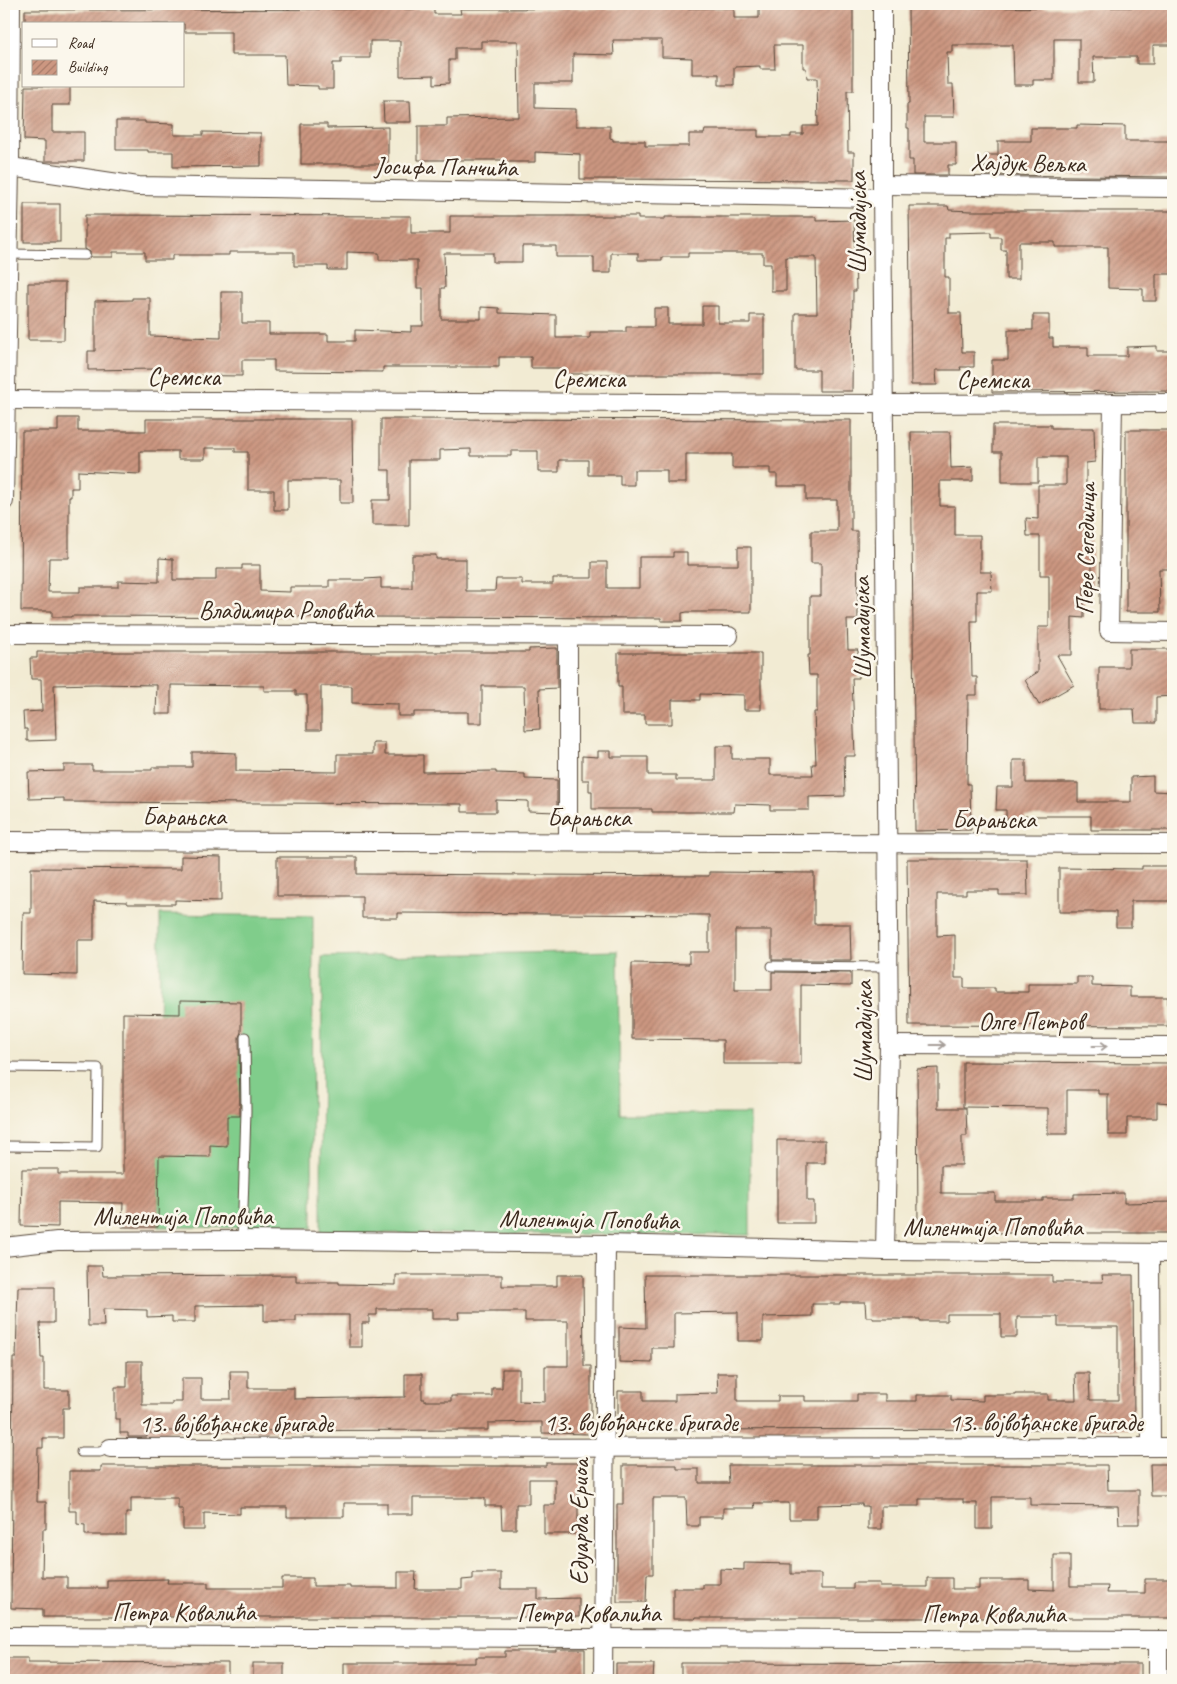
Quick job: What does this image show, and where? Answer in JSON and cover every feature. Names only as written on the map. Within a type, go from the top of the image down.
[{"type":"street","points":[[4,501],[4,400],[8,254],[7,166],[11,4]]},
{"type":"street","name":"Шумадијска","points":[[882,4],[883,404],[889,967],[885,1251]]},
{"type":"street","name":"Јосифа Панчића","points":[[7,166],[138,186],[882,191]]},
{"type":"street","name":"Хајдук Вељка","points":[[882,191],[1173,188]]},
{"type":"street","name":"Сремска","points":[[4,400],[883,404],[1173,403]]},
{"type":"street","name":"Пере Сегединца","points":[[1112,403],[1109,631],[1173,632]]},
{"type":"street","name":"Владимира Роловића","points":[[4,634],[729,636]]},
{"type":"street","points":[[568,636],[568,842]]},
{"type":"street","name":"Барањска","points":[[4,840],[1173,844]]},
{"type":"street","name":"Олге Петров","points":[[889,1045],[1173,1046]]},
{"type":"street","name":"Милентија Поповића","points":[[4,1247],[56,1241],[242,1240],[606,1244],[885,1251],[1173,1253]]},
{"type":"street","name":"Едуарда Ериоа","points":[[603,1680],[606,1244]]},
{"type":"street","points":[[1150,1253],[1151,1447]]},
{"type":"street","name":"13. војвођанске бригаде","points":[[110,1448],[1173,1447]]},
{"type":"street","name":"Петра Ковалића","points":[[4,1636],[1165,1640]]},
{"type":"street","points":[[1158,1680],[1165,1640]]},
{"type":"lane","points":[[8,254],[85,255]]},
{"type":"lane","points":[[772,966],[889,967]]},
{"type":"lane","points":[[242,1240],[246,1111],[245,1037]]},
{"type":"lane","points":[[4,1067],[98,1068],[97,1147],[4,1146]]},
{"type":"lane","points":[[80,1452],[100,1452],[110,1448]]},
{"type":"green space","points":[[160,914],[313,916],[312,1228],[158,1227]]},
{"type":"green space","points":[[618,951],[620,1114],[750,1114],[750,1235],[321,1233],[322,957]]},
{"type":"building","points":[[1172,7],[1173,45],[1153,45],[1153,64],[1137,64],[1137,57],[1093,57],[1094,82],[1079,82],[1079,39],[1054,39],[1054,80],[1033,80],[1033,85],[1014,85],[1013,45],[952,45],[952,52],[947,52],[948,84],[953,84],[954,117],[924,117],[924,142],[956,142],[956,165],[948,165],[948,175],[913,175],[913,160],[909,160],[909,128],[907,128],[907,104],[909,104],[908,8]]},
{"type":"building","points":[[734,8],[734,18],[759,18],[759,8],[853,8],[853,91],[847,91],[848,152],[854,152],[854,180],[580,179],[580,154],[535,152],[535,162],[506,162],[506,160],[418,160],[418,126],[447,126],[447,118],[519,117],[518,41],[481,41],[481,48],[455,48],[455,60],[449,60],[449,83],[434,84],[434,75],[400,76],[400,41],[370,41],[370,58],[341,58],[341,63],[333,63],[333,89],[318,89],[318,86],[286,85],[285,55],[231,55],[231,32],[185,32],[185,22],[25,22],[25,10],[434,9],[434,14],[461,14],[460,9]],"holes":[[[613,40],[662,40],[662,57],[692,58],[692,74],[719,74],[719,85],[734,85],[734,67],[760,66],[760,69],[775,69],[774,45],[803,45],[803,68],[806,68],[807,78],[817,78],[818,126],[803,126],[803,134],[791,134],[791,137],[758,137],[758,130],[705,130],[704,134],[689,134],[689,146],[645,146],[645,141],[613,141],[610,138],[610,126],[576,126],[576,109],[535,108],[535,83],[573,83],[573,54],[614,55]]]},
{"type":"building","points":[[25,88],[70,88],[70,105],[52,105],[52,132],[84,132],[84,161],[45,161],[45,141],[24,140]]},
{"type":"building","points":[[383,101],[410,101],[411,122],[384,122]]},
{"type":"building","points":[[116,121],[174,124],[174,135],[203,135],[203,132],[261,133],[261,166],[173,167],[173,152],[116,150]]},
{"type":"building","points":[[301,124],[327,124],[327,128],[388,127],[388,164],[301,164]]},
{"type":"building","points":[[1077,125],[1125,126],[1125,141],[1173,141],[1173,177],[985,175],[985,155],[998,155],[998,141],[1031,141],[1031,128],[1077,128]]},
{"type":"building","points":[[24,204],[60,204],[60,242],[24,242]]},
{"type":"building","points":[[909,206],[948,206],[949,210],[971,211],[1173,211],[1173,274],[1156,274],[1156,301],[1143,301],[1143,289],[1108,288],[1108,247],[1055,247],[1055,242],[1019,242],[1019,279],[1006,279],[1006,250],[1001,250],[1001,237],[991,237],[991,232],[949,233],[949,238],[945,238],[945,277],[949,277],[949,313],[961,313],[962,352],[974,352],[974,367],[960,367],[961,370],[936,370],[937,385],[911,385]]},
{"type":"building","points":[[85,215],[411,216],[411,233],[450,233],[450,216],[638,216],[638,219],[665,219],[665,217],[816,217],[816,221],[854,220],[856,291],[853,291],[852,391],[819,391],[819,370],[795,370],[795,313],[817,313],[816,257],[786,257],[786,291],[771,291],[771,264],[763,264],[763,253],[688,253],[688,257],[662,257],[662,260],[638,260],[638,253],[611,253],[611,273],[594,273],[594,257],[556,257],[556,246],[522,246],[522,262],[493,262],[493,253],[444,253],[445,288],[441,288],[441,319],[481,319],[481,307],[499,308],[499,313],[556,315],[556,338],[590,338],[590,332],[626,332],[626,327],[654,327],[654,308],[668,308],[668,324],[702,324],[702,306],[718,306],[718,323],[750,323],[750,315],[764,315],[764,374],[561,374],[561,368],[531,368],[531,357],[499,357],[499,367],[383,367],[383,372],[274,371],[274,360],[242,360],[242,376],[162,375],[162,372],[156,372],[156,369],[88,370],[88,351],[95,351],[95,301],[150,298],[150,336],[221,338],[221,292],[242,292],[242,323],[269,323],[269,334],[328,334],[328,341],[355,341],[355,330],[411,332],[411,326],[423,326],[423,288],[417,288],[417,260],[379,260],[379,253],[347,252],[347,270],[328,270],[328,266],[294,266],[294,252],[229,252],[229,255],[172,255],[172,260],[145,260],[145,252],[113,252],[113,257],[91,257],[90,252],[85,249]]},
{"type":"building","points":[[28,283],[65,283],[64,340],[28,340]]},
{"type":"building","points":[[1033,315],[1049,315],[1049,338],[1053,338],[1053,347],[1088,347],[1088,356],[1127,356],[1127,347],[1157,346],[1157,351],[1173,351],[1173,391],[992,392],[992,360],[1008,360],[1008,330],[1033,330]]},
{"type":"building","points":[[58,418],[78,418],[78,431],[146,431],[146,419],[352,419],[353,503],[340,503],[340,480],[288,480],[288,510],[274,510],[274,490],[248,490],[248,452],[235,452],[235,448],[205,448],[205,459],[178,459],[178,451],[140,451],[140,474],[78,471],[78,488],[71,488],[71,497],[69,497],[69,558],[49,558],[48,592],[80,592],[80,587],[118,587],[118,581],[159,582],[159,558],[173,559],[173,580],[216,580],[216,569],[242,569],[242,565],[260,565],[260,591],[290,592],[290,587],[329,587],[329,580],[381,578],[381,588],[412,588],[412,555],[436,555],[436,559],[466,559],[466,591],[495,591],[496,579],[522,579],[522,584],[553,584],[553,578],[592,578],[592,562],[607,562],[607,588],[639,588],[639,557],[673,557],[673,552],[687,552],[687,565],[738,565],[738,547],[751,547],[751,612],[687,612],[682,613],[682,621],[661,621],[661,618],[52,617],[52,611],[21,611],[22,431],[58,431]]},
{"type":"building","points":[[381,419],[851,420],[851,531],[857,531],[858,620],[847,620],[848,650],[858,650],[858,678],[852,678],[855,756],[844,756],[845,796],[809,797],[809,810],[770,810],[770,805],[735,804],[734,812],[652,812],[652,809],[592,809],[592,791],[589,791],[589,780],[582,780],[582,756],[598,757],[598,751],[611,751],[611,757],[648,757],[648,775],[676,775],[676,780],[716,780],[716,746],[732,746],[732,759],[770,759],[770,775],[813,775],[812,764],[816,764],[814,712],[817,712],[817,675],[809,675],[810,596],[821,596],[821,563],[811,563],[811,531],[837,531],[837,500],[806,500],[806,486],[777,486],[777,474],[770,474],[770,468],[732,468],[732,454],[686,454],[686,483],[667,483],[667,470],[634,470],[634,485],[620,485],[620,475],[588,475],[588,460],[559,460],[559,472],[538,472],[538,451],[511,451],[511,456],[471,456],[471,449],[440,450],[440,460],[409,460],[409,525],[372,525],[372,500],[390,500],[390,470],[381,470]]},
{"type":"building","points":[[993,425],[1051,425],[1051,428],[1094,428],[1095,462],[1086,463],[1086,519],[1092,519],[1092,585],[1084,585],[1084,618],[1072,617],[1072,655],[1057,655],[1074,685],[1039,705],[1025,680],[1038,672],[1038,627],[1049,627],[1049,575],[1040,575],[1040,536],[1027,536],[1026,518],[1038,519],[1038,485],[1066,485],[1066,457],[1038,457],[1038,482],[1002,482],[1002,452],[993,452]]},
{"type":"building","points":[[1126,430],[1173,430],[1173,569],[1159,569],[1160,612],[1126,612]]},
{"type":"building","points":[[911,432],[950,432],[951,468],[973,467],[973,481],[940,481],[940,506],[955,506],[955,535],[980,535],[980,572],[991,572],[992,591],[977,591],[977,621],[971,621],[972,677],[977,677],[977,695],[968,695],[967,784],[970,784],[971,830],[915,831]]},
{"type":"building","points":[[557,648],[557,688],[539,689],[540,729],[525,730],[524,686],[482,686],[482,723],[468,723],[468,712],[414,712],[414,716],[398,716],[398,704],[352,703],[352,686],[321,686],[321,730],[307,730],[307,695],[296,695],[296,691],[264,691],[264,686],[171,685],[171,714],[156,714],[157,685],[95,684],[54,685],[56,740],[27,741],[27,729],[24,729],[23,712],[42,711],[41,679],[31,679],[30,658],[37,658],[37,652],[529,652],[529,649]]},
{"type":"building","points":[[1129,649],[1173,649],[1173,696],[1156,697],[1156,723],[1135,723],[1134,709],[1099,709],[1099,667],[1129,667]]},
{"type":"building","points":[[618,653],[761,653],[761,710],[744,710],[744,695],[700,694],[700,700],[672,700],[672,724],[645,724],[645,715],[622,715],[622,687],[618,687]]},
{"type":"building","points":[[373,743],[385,743],[385,755],[423,755],[423,772],[496,771],[496,773],[525,774],[525,779],[557,780],[557,812],[528,811],[528,801],[496,800],[496,812],[462,812],[462,804],[64,802],[64,798],[29,799],[28,772],[64,771],[64,765],[92,765],[92,770],[152,770],[152,767],[192,767],[192,752],[209,752],[236,753],[236,771],[337,772],[337,754],[373,754]]},
{"type":"building","points":[[1013,760],[1026,760],[1026,783],[1078,783],[1078,802],[1131,802],[1131,777],[1153,776],[1153,791],[1173,792],[1173,830],[1091,830],[1091,816],[1025,816],[1025,819],[1006,819],[1006,810],[996,810],[997,787],[1013,787]]},
{"type":"building","points":[[181,856],[221,857],[221,901],[175,900],[175,904],[128,904],[127,902],[94,901],[94,940],[77,940],[77,975],[22,974],[23,913],[31,913],[31,868],[181,869]]},
{"type":"building","points":[[277,857],[357,857],[357,874],[709,876],[709,872],[814,873],[814,924],[850,924],[851,960],[772,960],[772,930],[735,930],[735,990],[772,990],[772,972],[851,973],[851,986],[801,985],[801,1064],[723,1064],[723,1040],[632,1039],[632,963],[689,964],[689,952],[709,952],[709,915],[398,913],[398,918],[362,918],[362,896],[277,896]]},
{"type":"building","points":[[907,859],[1027,859],[1028,895],[999,895],[999,890],[966,890],[966,894],[937,894],[937,936],[955,935],[955,978],[964,978],[964,988],[995,988],[995,992],[1028,992],[1028,984],[1077,984],[1077,977],[1092,977],[1092,986],[1130,987],[1130,997],[1168,997],[1168,1026],[909,1025]]},
{"type":"building","points":[[1142,866],[1173,866],[1173,901],[1131,901],[1131,927],[1116,927],[1116,912],[1059,912],[1059,868],[1142,869]]},
{"type":"building","points":[[180,1001],[241,1002],[241,1032],[239,1037],[240,1116],[227,1116],[227,1146],[210,1145],[210,1157],[159,1156],[158,1227],[122,1227],[123,1203],[58,1202],[58,1227],[21,1226],[22,1169],[58,1169],[58,1174],[123,1174],[123,1013],[180,1014]]},
{"type":"building","points":[[963,1062],[1173,1063],[1173,1103],[1157,1102],[1157,1118],[1127,1118],[1127,1135],[1108,1135],[1108,1094],[1098,1094],[1098,1090],[1067,1090],[1067,1134],[1048,1134],[1048,1108],[963,1107]]},
{"type":"building","points":[[938,1068],[938,1108],[966,1108],[967,1136],[962,1136],[962,1165],[941,1165],[941,1193],[995,1193],[995,1201],[1043,1201],[1043,1198],[1074,1198],[1074,1194],[1124,1193],[1124,1203],[1173,1202],[1173,1233],[938,1233],[938,1226],[918,1226],[917,1069]]},
{"type":"building","points":[[777,1140],[825,1140],[825,1163],[807,1163],[807,1201],[814,1201],[814,1223],[777,1223]]},
{"type":"building","points":[[87,1266],[102,1266],[103,1276],[296,1275],[296,1282],[339,1282],[339,1284],[396,1285],[396,1275],[502,1275],[502,1286],[557,1286],[557,1275],[583,1275],[584,1366],[591,1366],[591,1434],[542,1433],[542,1422],[488,1423],[488,1430],[167,1431],[167,1433],[147,1433],[147,1437],[128,1437],[128,1433],[120,1433],[120,1419],[115,1419],[115,1387],[127,1387],[127,1361],[142,1361],[142,1405],[172,1405],[172,1402],[182,1402],[182,1378],[201,1378],[201,1399],[231,1399],[230,1371],[248,1371],[248,1388],[294,1388],[294,1399],[405,1397],[405,1374],[422,1374],[422,1399],[425,1399],[425,1401],[451,1401],[451,1396],[492,1396],[492,1388],[502,1388],[502,1369],[519,1369],[519,1401],[545,1402],[545,1366],[568,1366],[568,1321],[525,1321],[525,1312],[458,1312],[459,1319],[432,1319],[432,1309],[377,1309],[377,1315],[369,1315],[369,1323],[362,1323],[362,1347],[349,1347],[349,1315],[296,1315],[296,1321],[264,1321],[264,1305],[195,1306],[195,1322],[172,1322],[172,1316],[147,1317],[147,1310],[103,1309],[104,1326],[88,1326]]},
{"type":"building","points":[[645,1275],[1052,1275],[1052,1282],[1103,1282],[1102,1275],[1133,1275],[1134,1429],[618,1430],[618,1391],[643,1391],[643,1401],[675,1401],[675,1394],[718,1393],[717,1373],[737,1373],[737,1401],[778,1401],[778,1396],[805,1396],[805,1401],[857,1401],[857,1394],[885,1394],[885,1401],[917,1401],[917,1395],[951,1395],[951,1400],[983,1401],[983,1395],[1016,1394],[1048,1394],[1048,1400],[1076,1400],[1075,1373],[1089,1373],[1090,1400],[1118,1400],[1118,1327],[1058,1327],[1058,1317],[1017,1317],[1017,1337],[1001,1337],[1001,1314],[947,1314],[947,1321],[873,1319],[873,1317],[866,1317],[865,1302],[812,1304],[812,1316],[763,1317],[763,1341],[738,1341],[738,1312],[674,1313],[674,1348],[652,1348],[652,1363],[619,1362],[619,1327],[646,1328]]},
{"type":"building","points":[[18,1287],[54,1287],[54,1323],[40,1323],[41,1358],[44,1358],[44,1390],[69,1390],[69,1408],[63,1408],[63,1438],[43,1438],[43,1448],[38,1448],[37,1502],[46,1502],[46,1529],[43,1529],[42,1577],[67,1577],[67,1588],[107,1588],[107,1580],[168,1579],[167,1583],[208,1583],[208,1588],[282,1588],[282,1578],[313,1578],[313,1586],[398,1588],[398,1572],[416,1572],[415,1589],[462,1589],[462,1580],[473,1579],[473,1573],[501,1573],[501,1589],[538,1589],[538,1599],[579,1598],[579,1617],[168,1617],[168,1614],[132,1614],[132,1617],[43,1617],[43,1609],[11,1608],[13,1358],[16,1358]]},
{"type":"building","points":[[546,1463],[584,1463],[584,1491],[578,1491],[578,1534],[544,1534],[544,1505],[555,1505],[555,1479],[529,1479],[529,1504],[516,1504],[516,1529],[502,1529],[501,1506],[485,1506],[485,1498],[413,1498],[413,1514],[387,1514],[387,1503],[344,1503],[344,1517],[287,1517],[287,1507],[240,1507],[240,1514],[204,1513],[204,1530],[183,1530],[183,1509],[178,1509],[178,1498],[131,1498],[131,1513],[126,1513],[126,1535],[85,1535],[85,1525],[77,1524],[77,1511],[69,1511],[69,1471],[101,1471],[101,1466],[546,1466]]},
{"type":"building","points":[[1150,1464],[1173,1464],[1173,1496],[1151,1496]]},
{"type":"building","points":[[623,1465],[677,1465],[677,1469],[699,1469],[699,1483],[729,1483],[728,1465],[1107,1465],[1108,1490],[1139,1490],[1139,1524],[1119,1524],[1118,1506],[1030,1505],[1030,1497],[992,1497],[992,1529],[977,1529],[977,1503],[963,1503],[963,1499],[919,1499],[919,1506],[881,1506],[881,1529],[868,1529],[868,1506],[862,1506],[862,1504],[817,1505],[817,1519],[789,1519],[789,1503],[754,1503],[755,1508],[723,1508],[723,1517],[699,1517],[699,1526],[687,1526],[686,1498],[653,1498],[653,1574],[647,1574],[646,1602],[617,1602],[617,1504],[623,1504]]},
{"type":"building","points":[[1054,1555],[1070,1555],[1070,1586],[1108,1586],[1107,1593],[1145,1593],[1145,1579],[1171,1579],[1170,1589],[1173,1589],[1173,1618],[673,1619],[673,1588],[703,1588],[703,1584],[720,1584],[720,1569],[744,1570],[744,1563],[791,1564],[791,1574],[821,1574],[821,1589],[853,1589],[853,1583],[880,1583],[880,1587],[927,1587],[927,1578],[952,1578],[952,1589],[979,1589],[979,1580],[1029,1580],[1029,1589],[1054,1590]]},
{"type":"building","points":[[556,1649],[585,1649],[585,1679],[344,1680],[344,1663],[476,1663],[476,1657],[505,1657],[505,1651],[556,1651]]},
{"type":"building","points":[[4,1658],[28,1658],[28,1662],[228,1663],[228,1680],[4,1680]]},
{"type":"building","points":[[253,1663],[284,1663],[284,1680],[253,1680]]},
{"type":"building","points":[[681,1663],[1141,1664],[1141,1680],[681,1680]]},
{"type":"building","points":[[616,1664],[654,1664],[653,1680],[616,1680]]}]
